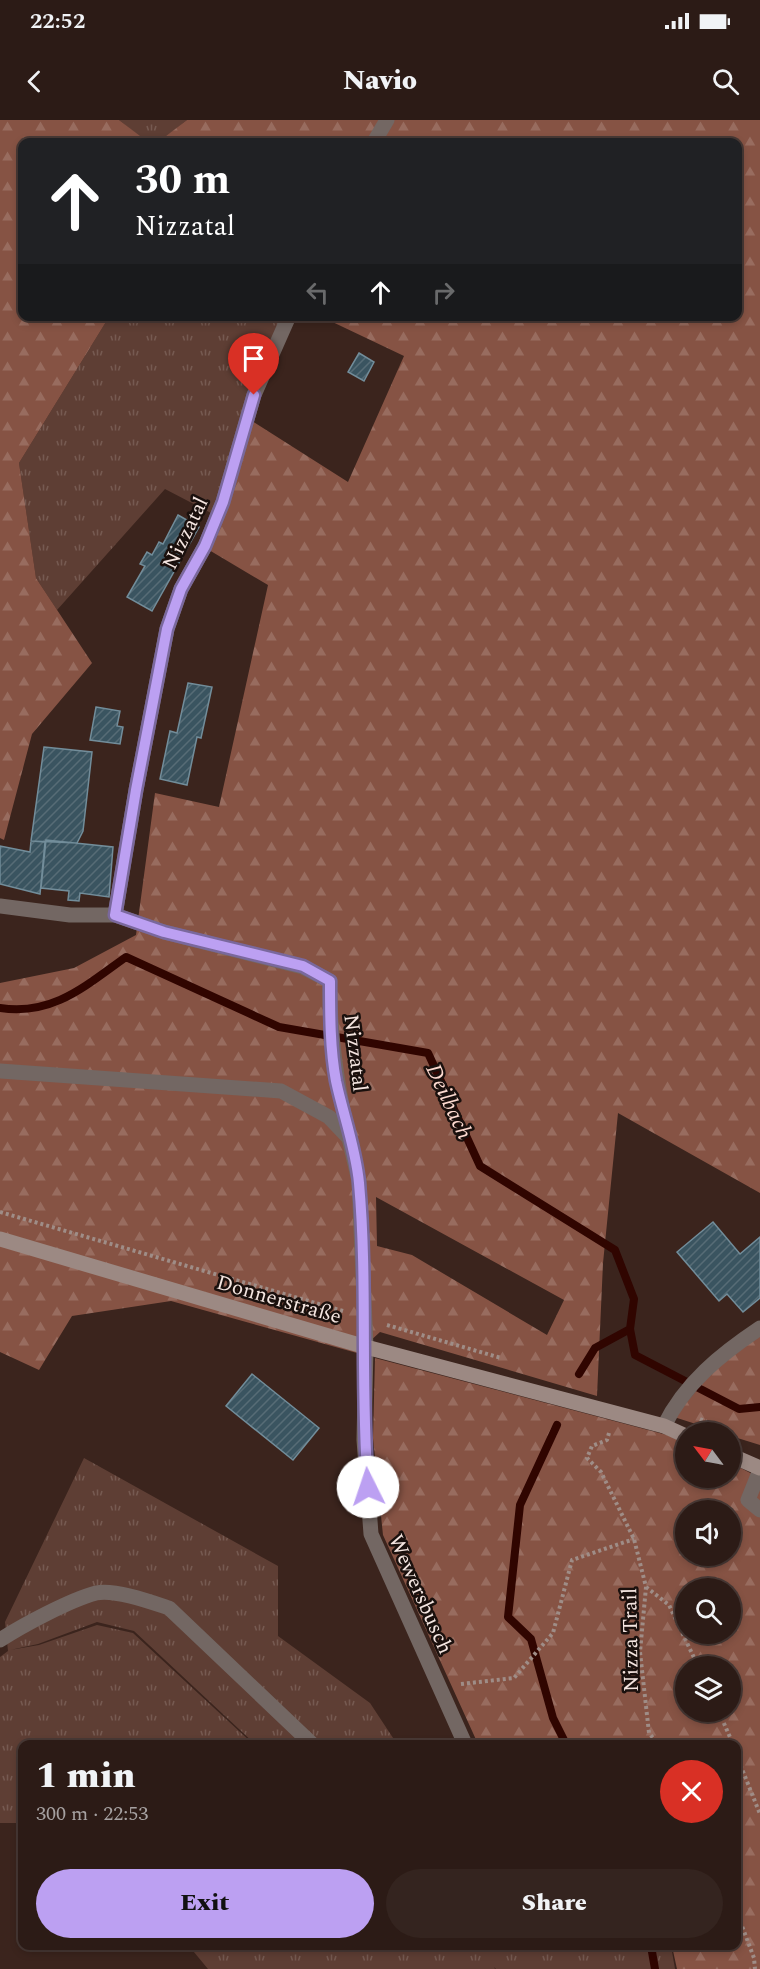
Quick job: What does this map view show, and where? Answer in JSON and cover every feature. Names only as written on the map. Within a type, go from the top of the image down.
[{"type":"main road","name":"Donnerstraße","points":[[0,1239],[366,1347],[664,1426],[675,1431]]},
{"type":"main road","points":[[741,1460],[760,1469]]},
{"type":"street","points":[[376,138],[387,120]]},
{"type":"street","name":"Nizzatal","points":[[115,915],[167,629],[181,589],[205,546],[223,502],[254,395],[287,321]]},
{"type":"street","name":"Nizzatal","points":[[0,906],[70,915],[115,915],[164,932],[303,966],[330,981],[329,1009],[336,1078],[359,1181],[366,1347]]},
{"type":"street","name":"Nizzatal","points":[[0,1071],[280,1090],[329,1117],[349,1138]]},
{"type":"street","points":[[664,1426],[679,1398],[725,1351],[760,1328]]},
{"type":"street","name":"Wewersbusch","points":[[366,1347],[364,1440],[371,1534],[463,1740]]},
{"type":"street","points":[[760,1469],[748,1500],[760,1510]]},
{"type":"street","points":[[0,1640],[22,1626],[98,1593],[138,1598],[169,1608],[308,1740]]},
{"type":"path","name":"Nizza Trail","points":[[613,1414],[607,1440],[592,1446],[587,1458],[601,1472],[634,1539],[646,1587],[640,1652],[648,1733],[654,1740]]},
{"type":"path","points":[[439,1684],[472,1684],[514,1678],[553,1633],[572,1560],[634,1539]]},
{"type":"path","points":[[646,1587],[669,1605],[693,1656]]},
{"type":"path","points":[[723,1722],[731,1740]]},
{"type":"path","points":[[741,1766],[760,1814]]},
{"type":"path","points":[[741,1923],[754,1958],[755,1969]]},
{"type":"green space","points":[[0,120],[119,120],[143,138],[18,138],[18,321],[107,321],[19,463],[36,578],[92,663],[32,734],[4,840],[0,838]]},
{"type":"green space","points":[[119,120],[187,120],[162,138],[140,136]]},
{"type":"green space","points":[[187,120],[384,120],[373,138],[163,138]]},
{"type":"green space","points":[[391,120],[760,120],[760,1193],[618,1113],[603,1263],[597,1396],[380,1332],[357,1353],[171,1301],[72,1316],[39,1370],[0,1352],[0,983],[74,968],[136,935],[155,793],[219,807],[268,585],[209,550],[252,421],[348,482],[404,356],[330,321],[742,321],[742,138],[380,138]],"holes":[[[376,1197],[564,1300],[547,1335],[412,1255],[377,1246]]]},
{"type":"green space","points":[[107,321],[284,321],[213,514],[165,489],[57,610],[36,578],[19,463]]},
{"type":"green space","points":[[760,1336],[760,1445],[741,1439],[741,1422],[690,1422],[674,1417],[724,1358]]},
{"type":"green space","points":[[375,1358],[667,1435],[675,1439],[675,1488],[741,1488],[741,1468],[760,1478],[760,1969],[677,1969],[673,1950],[741,1950],[741,1740],[476,1740],[383,1535],[373,1438]]},
{"type":"green space","points":[[84,1458],[278,1566],[278,1636],[370,1703],[394,1740],[251,1740],[134,1631],[97,1622],[38,1644],[10,1650],[39,1645],[97,1625],[133,1633],[249,1740],[18,1740],[18,1823],[0,1823],[0,1657],[8,1651],[5,1622]]},
{"type":"green space","points":[[192,1950],[672,1950],[675,1969],[496,1969],[494,1967],[495,1969],[208,1969]]},
{"type":"building","points":[[359,353],[374,362],[364,381],[348,372]]},
{"type":"building","points":[[178,515],[199,527],[152,611],[127,597],[145,566],[140,564],[147,552],[152,555],[159,542],[163,544]]},
{"type":"building","points":[[188,683],[212,687],[201,738],[197,737],[187,785],[160,779],[170,731],[177,733]]},
{"type":"building","points":[[96,707],[120,711],[117,726],[123,727],[120,744],[90,740]]},
{"type":"building","points":[[44,747],[92,752],[83,831],[77,843],[31,841]]},
{"type":"building","points":[[46,840],[113,847],[109,897],[80,893],[79,901],[68,900],[69,891],[41,888]]},
{"type":"building","points":[[31,841],[45,842],[40,894],[0,884],[0,846],[30,852]]},
{"type":"building","points":[[713,1222],[740,1254],[760,1237],[760,1298],[743,1312],[727,1294],[719,1301],[677,1252]]},
{"type":"building","points":[[252,1374],[319,1428],[293,1460],[226,1406]]},
{"type":"waterway","name":"Deilbach","points":[[0,1008],[19,1009],[52,1003],[82,988],[126,957],[279,1027],[428,1053],[480,1166],[615,1250],[634,1299],[630,1329],[635,1355],[739,1409],[760,1407]]},
{"type":"waterway","points":[[579,1374],[595,1348],[630,1329]]},
{"type":"waterway","points":[[557,1425],[520,1505],[508,1617],[531,1639],[553,1718],[564,1740]]},
{"type":"waterway","points":[[652,1950],[655,1969]]},
{"type":"route","points":[[254,395],[223,502],[205,546],[181,589],[167,629],[115,915],[164,932],[303,966],[330,981],[329,1009],[336,1078],[359,1181],[366,1347],[364,1440],[368,1487]]}]
